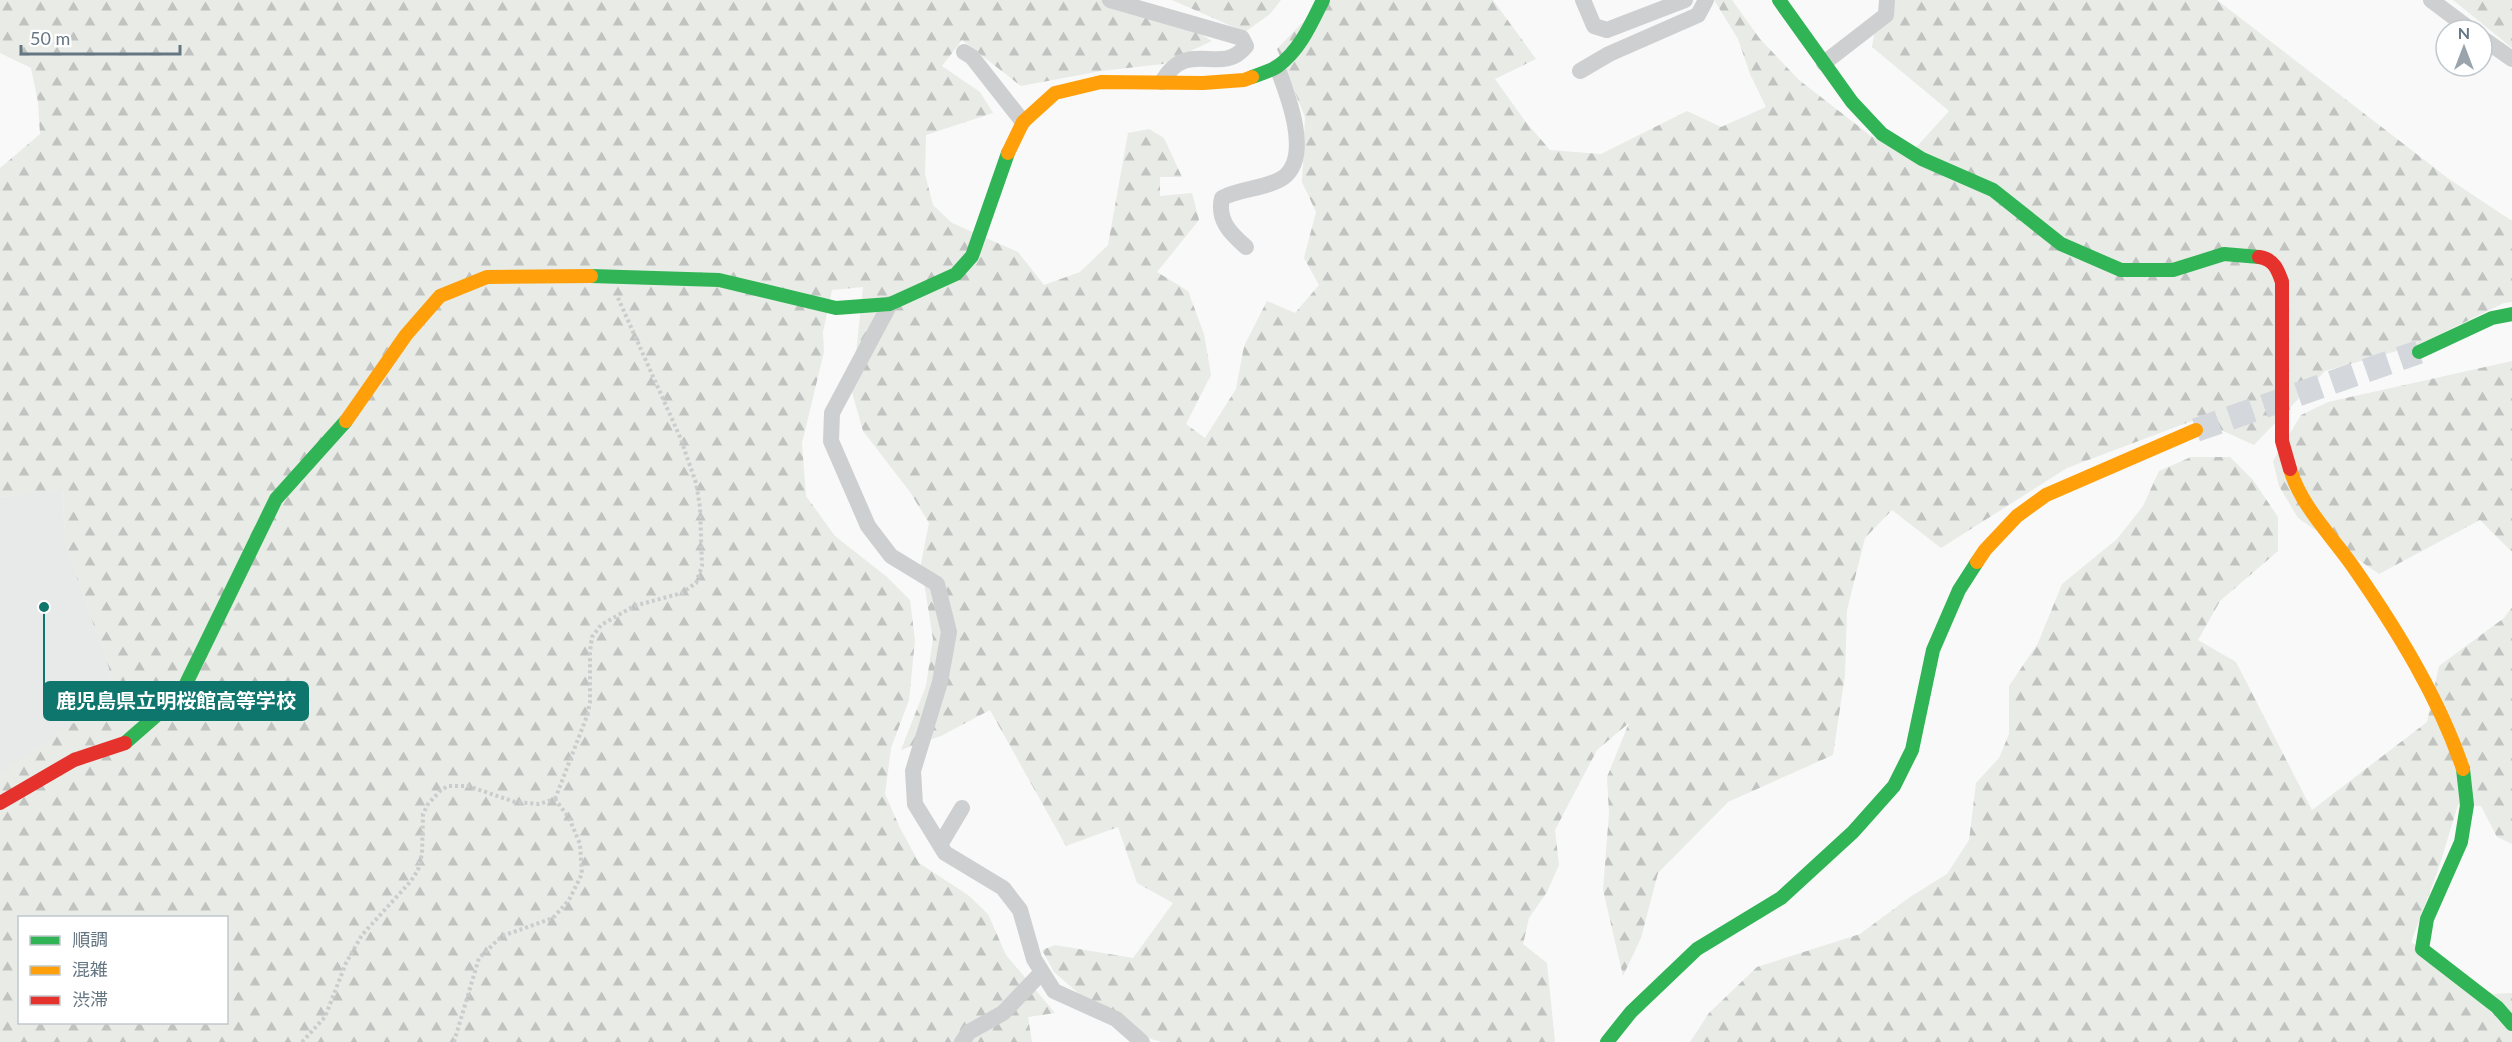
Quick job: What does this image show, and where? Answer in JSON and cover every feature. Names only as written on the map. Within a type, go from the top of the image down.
[{"type":"street","points":[[1110,0],[1242,38],[1246,46],[1230,59],[1180,62],[1170,68],[1162,82]]},
{"type":"street","points":[[0,803],[74,760],[127,742],[181,694],[276,499],[348,419],[406,335],[440,296],[487,277],[618,276],[719,280],[836,308],[890,304],[956,274],[972,256],[1010,150],[1023,122],[1055,93],[1101,82],[1203,83],[1244,80],[1277,67],[1300,42],[1323,0]]},
{"type":"street","points":[[1583,0],[1594,26],[1607,30],[1685,0]]},
{"type":"street","points":[[1580,71],[1609,54],[1698,15],[1706,0]]},
{"type":"street","points":[[1779,0],[1852,102],[1882,134],[1922,159],[1993,190],[2061,244],[2121,270],[2173,270],[2224,254],[2266,258],[2278,268],[2282,282],[2282,441],[2294,481],[2310,511],[2354,568],[2412,660],[2453,740],[2463,770],[2467,805],[2461,842],[2427,919],[2422,949],[2497,1007],[2512,1024]]},
{"type":"street","points":[[1824,63],[1886,15],[1887,0]]},
{"type":"street","points":[[2431,0],[2455,18]]},
{"type":"street","points":[[2494,46],[2512,59]]},
{"type":"street","points":[[964,52],[972,57],[1023,122]]},
{"type":"street","points":[[1246,247],[1230,232],[1222,219],[1220,209],[1222,198],[1283,177],[1291,169],[1294,159],[1296,147],[1293,109],[1277,67]]},
{"type":"street","points":[[890,304],[832,412],[831,441],[868,526],[891,556],[937,584],[949,633],[940,682],[913,771],[915,804],[945,853],[1003,888],[1020,910],[1034,959],[1054,991],[1116,1019],[1142,1042]]},
{"type":"street","points":[[2419,352],[2492,318],[2512,314]]},
{"type":"street","points":[[1607,1042],[1631,1012],[1697,948],[1781,898],[1853,832],[1894,786],[1912,750],[1933,650],[1959,590],[1985,550],[2017,516],[2046,495],[2196,430]]},
{"type":"street","points":[[940,845],[962,808]]},
{"type":"street","points":[[962,1042],[969,1032],[1002,1014],[1041,973]]},
{"type":"path","points":[[555,799],[587,716],[590,702],[592,637],[601,625],[622,611],[682,593],[696,583],[702,566],[700,507],[696,483],[680,437],[617,295],[618,276]]},
{"type":"path","points":[[302,1042],[325,1017],[346,963],[362,935],[411,881],[418,870],[422,854],[423,814],[428,804],[441,790],[448,786],[468,786],[514,802],[539,804],[555,799]]},
{"type":"path","points":[[454,1042],[479,958],[502,936],[553,918],[569,900],[582,874],[580,844],[569,818],[555,799]]},
{"type":"shaded area","points":[[62,489],[66,547],[109,667],[109,699],[95,724],[0,773],[0,497]]},
{"type":"green space","points":[[0,0],[1133,0],[1173,18],[1212,41],[1163,64],[1101,71],[1021,86],[962,40],[942,66],[980,92],[993,113],[926,135],[925,174],[933,205],[952,223],[1018,252],[1044,285],[1080,272],[1108,245],[1128,133],[1149,129],[1164,138],[1182,177],[1160,177],[1160,196],[1192,193],[1199,220],[1157,272],[1188,291],[1204,334],[1211,375],[1186,424],[1205,438],[1236,389],[1244,346],[1267,301],[1295,313],[1319,285],[1304,258],[1316,212],[1302,182],[1305,117],[1277,49],[1324,0],[1493,0],[1536,59],[1495,79],[1525,121],[1550,150],[1601,154],[1687,111],[1721,127],[1766,107],[1750,74],[1738,39],[1714,0],[1732,0],[1760,39],[1799,80],[1871,136],[1911,153],[1949,111],[1872,47],[1880,0],[2217,0],[2449,179],[2512,221],[2512,302],[2504,303],[2418,345],[2325,371],[2254,445],[2197,419],[2067,468],[1941,548],[1892,510],[1865,538],[1847,610],[1845,675],[1833,755],[1728,802],[1658,873],[1641,938],[1623,976],[1603,890],[1609,813],[1607,777],[1629,723],[1597,750],[1555,830],[1559,865],[1547,892],[1529,918],[1523,944],[1547,963],[1555,1042],[1162,1042],[1151,1039],[1118,1012],[1085,999],[1054,972],[1042,950],[1055,945],[1133,958],[1173,903],[1137,883],[1118,827],[1066,846],[990,710],[941,736],[901,750],[926,686],[933,639],[921,563],[929,523],[910,492],[863,431],[852,392],[863,287],[832,290],[823,332],[824,352],[802,443],[806,496],[835,536],[887,577],[910,600],[915,640],[909,700],[891,748],[885,794],[919,863],[968,895],[988,914],[1006,955],[1055,1013],[1028,1017],[1032,1042],[0,1042],[0,773],[109,699],[109,668],[66,547],[62,490],[0,497],[0,168],[40,134],[38,102],[31,68],[0,53]]},
{"type":"green space","points":[[1172,0],[1281,0],[1270,14],[1245,32]]},
{"type":"green space","points":[[2453,0],[2512,0],[2512,48],[2494,33],[2494,18],[2475,18]]},
{"type":"green space","points":[[2512,361],[2512,552],[2480,520],[2379,574],[2298,518],[2279,486],[2273,461],[2301,415],[2328,402]]},
{"type":"green space","points":[[2191,457],[2230,457],[2253,480],[2278,517],[2278,551],[2220,601],[2198,640],[2236,662],[2312,810],[2427,722],[2439,666],[2504,618],[2512,607],[2512,844],[2497,837],[2481,806],[2458,805],[2438,870],[2411,942],[2493,994],[2512,993],[2512,1042],[1690,1042],[1709,1013],[1757,967],[1860,934],[1910,897],[1947,874],[1969,840],[1976,783],[1999,758],[2009,734],[2009,686],[2038,643],[2062,584],[2117,539],[2143,506],[2159,471]]},
{"type":"tunnel","points":[[2196,430],[2419,352]]},
{"type":"traffic: fast","points":[[1252,77],[1275,68],[1286,60],[1304,36],[1323,0]]},
{"type":"traffic: fast","points":[[1779,0],[1852,102],[1882,134],[1922,159],[1993,190],[2061,244],[2121,270],[2173,270],[2224,254],[2259,257]]},
{"type":"traffic: fast","points":[[591,276],[719,280],[836,308],[890,304],[956,274],[972,256],[1008,153]]},
{"type":"traffic: fast","points":[[2419,352],[2492,318],[2512,314]]},
{"type":"traffic: fast","points":[[125,743],[181,694],[276,499],[346,421]]},
{"type":"traffic: fast","points":[[1607,1042],[1631,1012],[1697,949],[1781,898],[1853,832],[1894,786],[1912,750],[1933,650],[1959,590],[1977,562]]},
{"type":"traffic: fast","points":[[2463,769],[2467,805],[2461,842],[2427,919],[2422,949],[2497,1007],[2512,1024]]},
{"type":"traffic: slow","points":[[1008,153],[1023,122],[1055,93],[1101,82],[1203,83],[1244,80],[1252,77]]},
{"type":"traffic: slow","points":[[346,421],[406,335],[440,296],[487,277],[591,276]]},
{"type":"traffic: slow","points":[[1977,562],[1985,550],[2017,516],[2046,495],[2196,430]]},
{"type":"traffic: slow","points":[[2290,469],[2310,509],[2370,592],[2416,665],[2442,716],[2463,769]]},
{"type":"traffic: jam","points":[[2259,257],[2272,263],[2282,282],[2282,441],[2290,469]]},
{"type":"traffic: jam","points":[[0,803],[74,760],[125,743]]},
{"type":"place","name":"鹿児島県立明桜館高等学校","points":[[44,607]]}]
